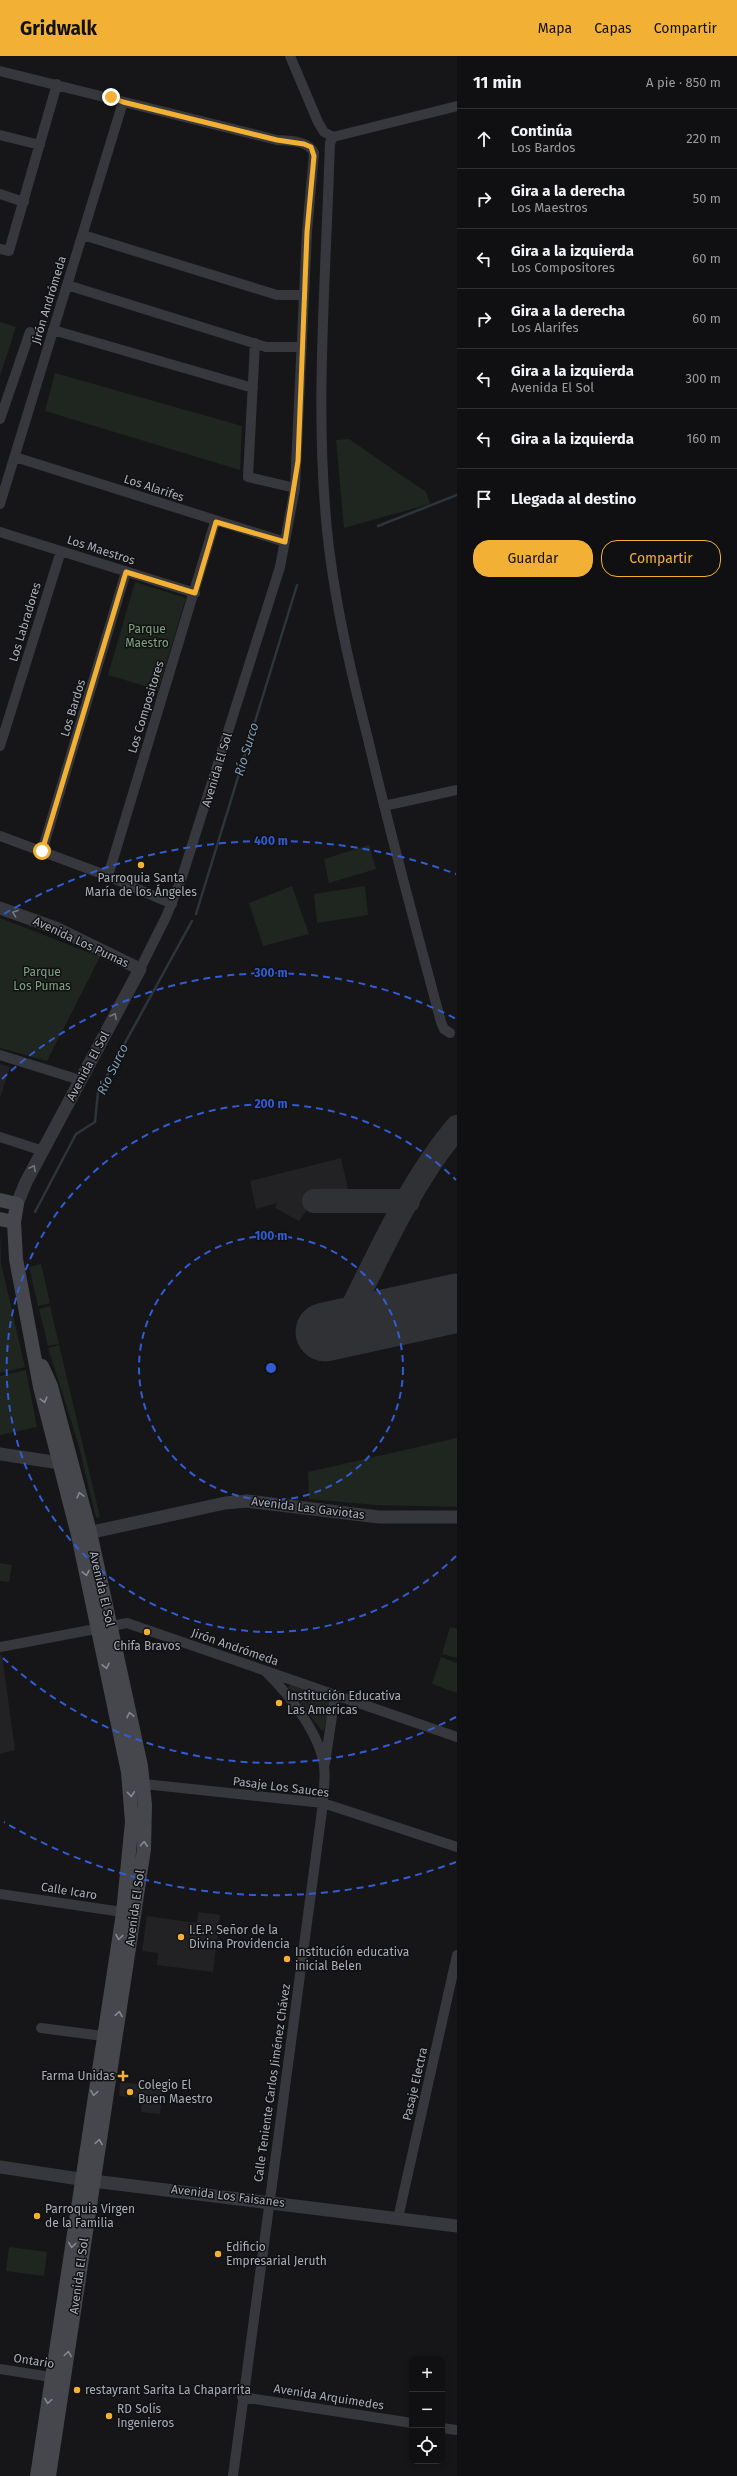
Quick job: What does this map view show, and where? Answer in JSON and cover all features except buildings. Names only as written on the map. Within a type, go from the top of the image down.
[{"type":"main road","points":[[0,1200],[17,1204]]},
{"type":"main road","name":"Avenida El Sol","points":[[17,1204],[14,1222],[20,1282],[34,1348],[51,1386],[66,1461],[84,1534],[104,1627],[144,1784],[144,1849],[103,2036],[87,2180]]},
{"type":"main road","points":[[0,1219],[14,1222]]},
{"type":"main road","name":"Avenida El Sol","points":[[49,2476],[58,2378],[87,2180],[129,1913],[132,1842],[131,1790],[104,1627]]},
{"type":"main road","name":"Avenida El Sol","points":[[36,2476],[58,2378]]},
{"type":"street","points":[[290,56],[318,122],[324,132],[332,137],[457,106]]},
{"type":"street","points":[[0,71],[111,97],[123,102]]},
{"type":"street","points":[[0,249],[9,251],[57,84]]},
{"type":"street","name":"Avenida El Sol","points":[[17,1204],[43,1150],[140,969],[172,904],[226,741],[280,567],[295,488],[304,295],[314,156],[311,147],[304,144],[277,140],[123,102]]},
{"type":"street","name":"Jirón Andrómeda","points":[[0,504],[123,102]]},
{"type":"street","points":[[0,135],[40,145]]},
{"type":"street","points":[[332,137],[330,143],[329,169],[323,376],[323,468],[328,538],[338,615],[384,806],[441,1022],[444,1029],[450,1033]]},
{"type":"street","points":[[0,194],[24,202]]},
{"type":"street","points":[[82,235],[277,295],[304,295]]},
{"type":"street","points":[[67,285],[266,346],[302,347]]},
{"type":"street","points":[[53,330],[253,388]]},
{"type":"street","points":[[0,419],[30,332]]},
{"type":"street","points":[[255,343],[248,477],[295,488]]},
{"type":"street","name":"Los Alarifes","points":[[15,457],[216,522],[285,542]]},
{"type":"street","name":"Los Compositores","points":[[108,876],[216,522]]},
{"type":"street","name":"Los Maestros","points":[[0,532],[195,593]]},
{"type":"street","name":"Los Labradores","points":[[0,746],[61,551]]},
{"type":"street","name":"Los Bardos","points":[[42,851],[126,572]]},
{"type":"street","points":[[384,806],[457,790]]},
{"type":"street","points":[[0,836],[108,876],[172,904]]},
{"type":"street","name":"Avenida Los Pumas","points":[[0,908],[56,928],[140,969]]},
{"type":"street","points":[[0,1055],[80,1080]]},
{"type":"street","points":[[0,1137],[43,1150]]},
{"type":"street","points":[[0,1454],[66,1461]]},
{"type":"street","name":"Avenida Las Gaviotas","points":[[84,1534],[225,1502],[246,1501],[378,1517],[455,1517]]},
{"type":"street","name":"Jirón Andrómeda","points":[[0,1647],[127,1623],[457,1737]]},
{"type":"street","name":"Calle Teniente Carlos Jiménez Chávez","points":[[266,1672],[285,1690],[300,1712],[315,1739],[324,1765]]},
{"type":"street","name":"Calle Teniente Carlos Jiménez Chávez","points":[[233,2476],[242,2397],[323,1803],[324,1765],[335,1696]]},
{"type":"street","name":"Pasaje Los Sauces","points":[[144,1784],[323,1803],[457,1847]]},
{"type":"street","name":"Calle Icaro","points":[[0,1894],[129,1913]]},
{"type":"street","name":"Pasaje Electra","points":[[398,2218],[457,1955]]},
{"type":"street","points":[[41,2028],[103,2036]]},
{"type":"street","name":"Avenida Los Faisanes","points":[[0,2167],[87,2180],[269,2201],[457,2226]]},
{"type":"street","name":"Ontario","points":[[0,2369],[58,2378]]},
{"type":"street","name":"Avenida Arquimedes","points":[[242,2397],[409,2423]]},
{"type":"street","points":[[445,2428],[457,2430]]},
{"type":"shaded area","points":[[0,1064],[10,1067],[0,1098]]},
{"type":"shaded area","points":[[341,1158],[348,1189],[317,1196],[299,1221],[275,1208],[277,1203],[256,1209],[250,1181]]},
{"type":"shaded area","points":[[0,1655],[2,1655],[15,1750],[0,1754]]},
{"type":"shaded area","name":"I.E.P. Señor de la Divina Providencia","points":[[198,1912],[220,1915],[213,1972],[157,1965],[158,1953],[142,1951],[147,1916],[197,1923]]},
{"type":"shaded area","points":[[120,2082],[163,2087],[160,2114],[141,2112],[142,2098],[119,2096]]},
{"type":"green space","points":[[0,322],[16,327],[0,376]]},
{"type":"green space","points":[[55,373],[242,426],[240,470],[45,411]]},
{"type":"green space","points":[[349,439],[426,492],[430,504],[344,528],[336,440]]},
{"type":"green space","name":"Parque Maestro","points":[[135,582],[186,598],[158,690],[108,675]]},
{"type":"green space","points":[[369,845],[376,869],[329,883],[324,859]]},
{"type":"green space","points":[[292,886],[309,934],[263,946],[249,903]]},
{"type":"green space","points":[[365,886],[368,915],[317,923],[314,894]]},
{"type":"green space","name":"Parque Los Pumas","points":[[0,918],[100,957],[47,1061],[0,1048]]},
{"type":"green space","points":[[0,1230],[1,1263],[25,1367],[0,1373]]},
{"type":"green space","points":[[41,1264],[50,1303],[38,1306],[29,1267]]},
{"type":"green space","points":[[50,1306],[59,1344],[48,1346],[39,1309]]},
{"type":"green space","points":[[59,1345],[100,1517],[96,1518],[78,1443],[48,1348]]},
{"type":"green space","points":[[26,1370],[37,1427],[0,1435],[0,1376]]},
{"type":"green space","points":[[457,1438],[457,1507],[376,1505],[309,1499],[308,1472]]},
{"type":"green space","points":[[0,1563],[12,1565],[9,1582],[0,1581]]},
{"type":"green space","points":[[450,1627],[457,1629],[457,1658],[442,1654]]},
{"type":"green space","points":[[441,1657],[457,1663],[457,1693],[432,1684]]},
{"type":"green space","points":[[291,1683],[327,1696],[330,1703],[324,1730],[322,1731],[288,1687]]},
{"type":"green space","points":[[9,2247],[47,2252],[44,2276],[6,2271]]},
{"type":"waterway","name":"Río Surco","points":[[378,526],[457,495]]},
{"type":"waterway","name":"Río Surco","points":[[196,914],[297,585]]},
{"type":"waterway","name":"Río Surco","points":[[35,1212],[76,1134],[95,1122],[98,1092],[192,921]]},
{"type":"taxiway","points":[[342,1328],[408,1198],[423,1173],[457,1127]]},
{"type":"taxiway","points":[[314,1201],[408,1201]]},
{"type":"runway","points":[[325,1332],[457,1303]]},
{"type":"place","name":"Parroquia Santa María de los Ángeles","points":[[141,865]]},
{"type":"place","name":"Chifa Bravos","points":[[147,1632]]},
{"type":"place","name":"Institución Educativa Las Americas","points":[[279,1703]]},
{"type":"place","name":"I.E.P. Señor de la Divina Providencia","points":[[181,1937]]},
{"type":"place","name":"Institución educativa inicial Belen","points":[[287,1959]]},
{"type":"place","name":"Farma Unidas","points":[[123,2076]]},
{"type":"place","name":"Colegio El Buen Maestro","points":[[130,2092]]},
{"type":"place","name":"Parroquia Virgen de la Familia","points":[[37,2216]]},
{"type":"place","name":"Edificio Empresarial Jeruth","points":[[218,2254]]},
{"type":"place","name":"restayrant Sarita La Chaparrita","points":[[77,2390]]},
{"type":"place","name":"RD Solís Ingenieros","points":[[109,2416]]},
{"type":"route","points":[[42,851],[97,676],[126,572],[195,593],[216,522],[285,542],[297,478],[307,232],[314,156],[313,150],[308,145],[277,140],[123,102],[111,97]]}]
